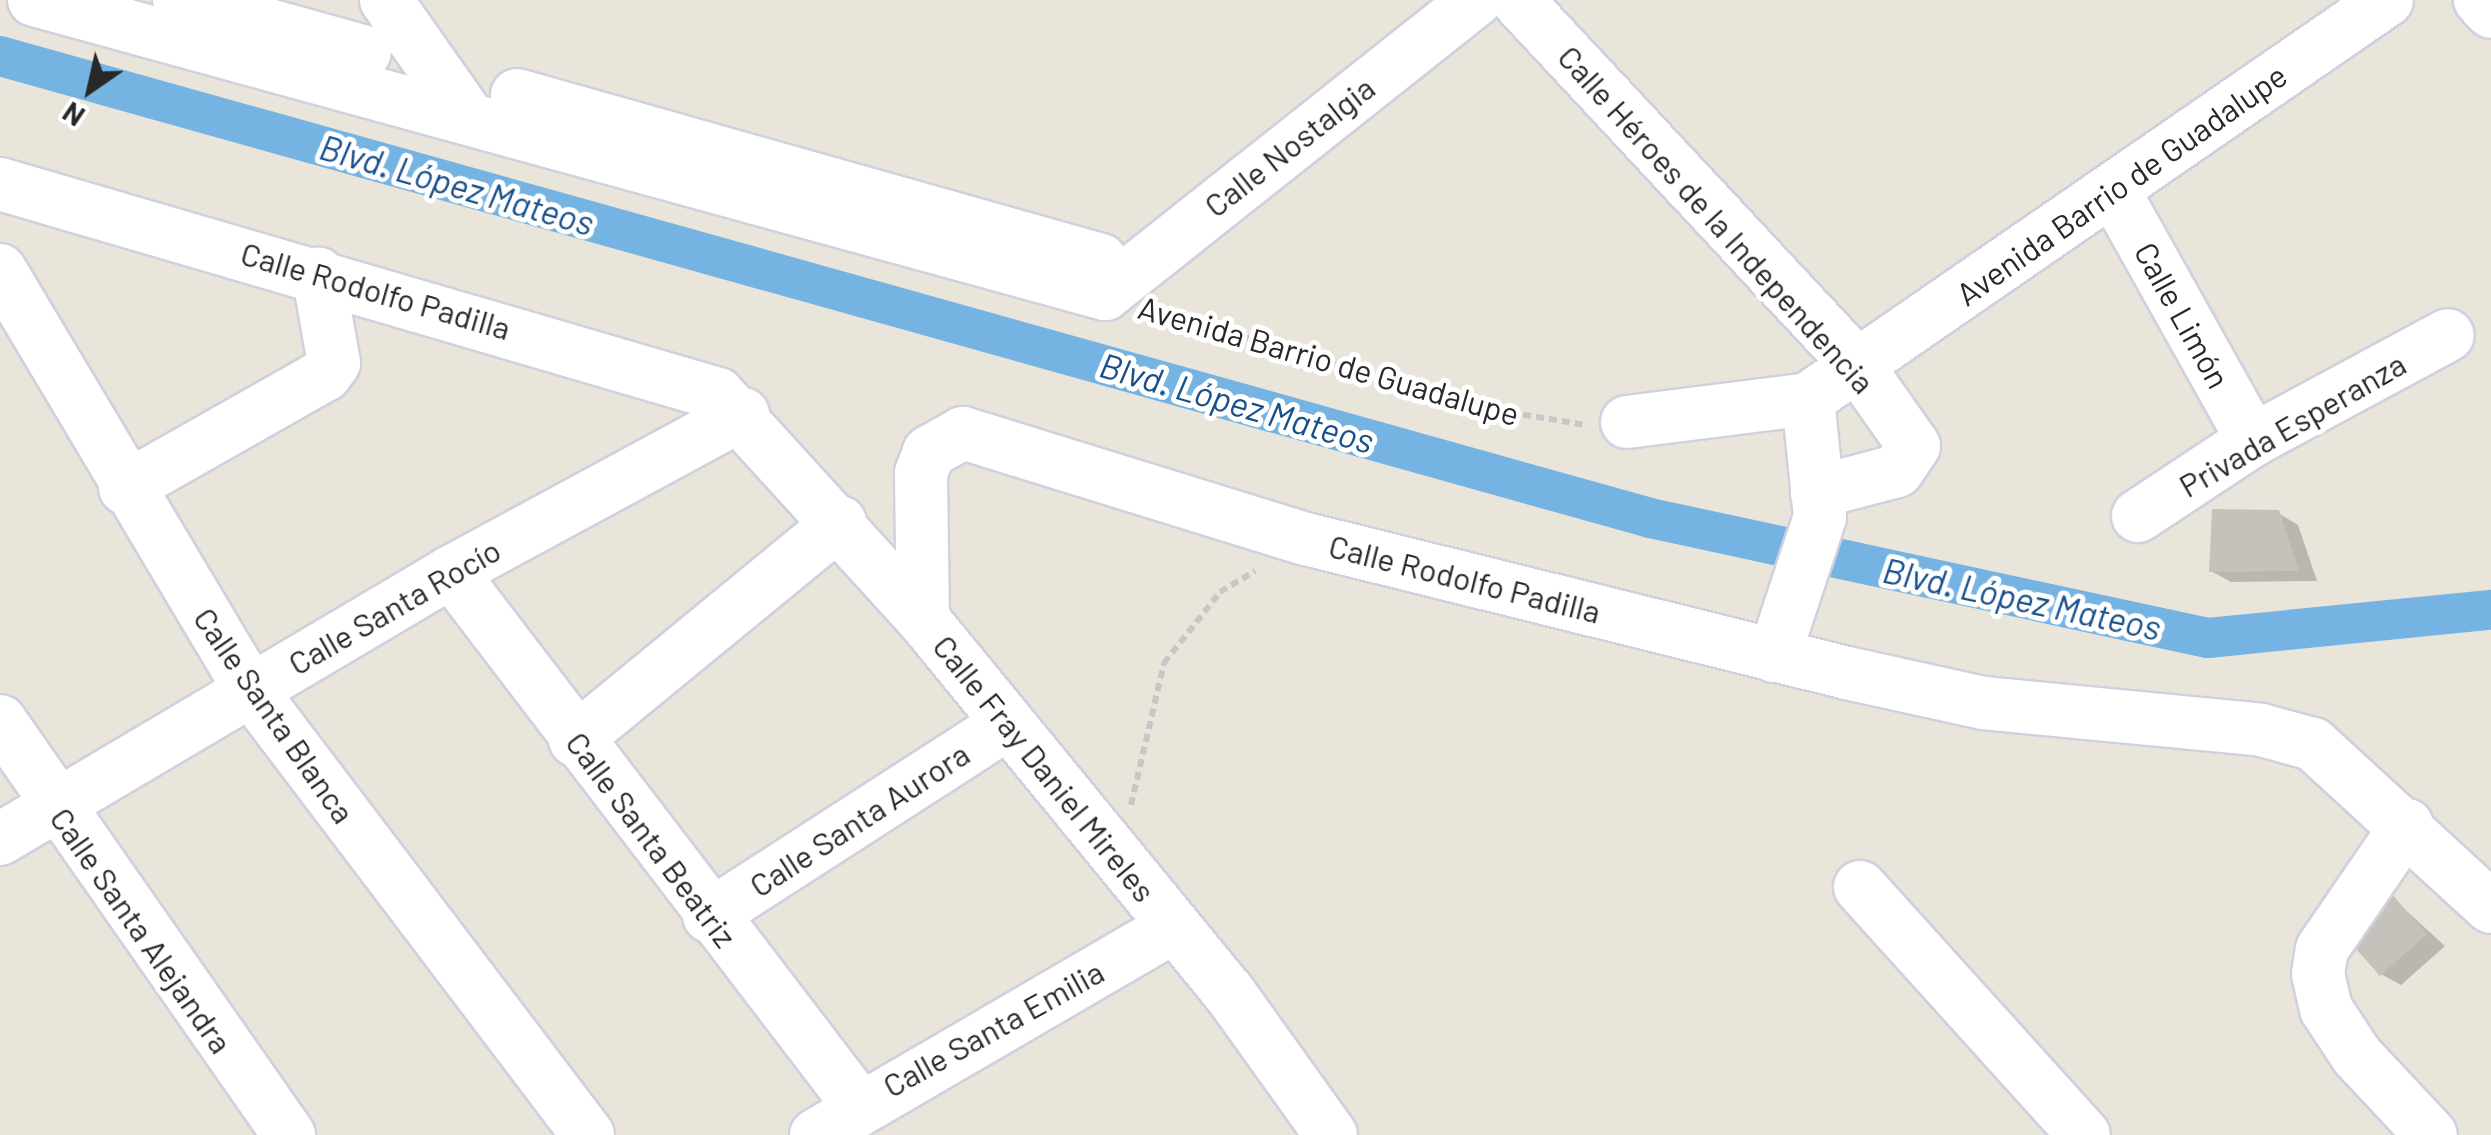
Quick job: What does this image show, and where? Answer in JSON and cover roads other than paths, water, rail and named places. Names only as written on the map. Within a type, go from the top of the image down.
[{"type":"street","name":"Avenida Barrio de Guadalupe","points":[[34,0],[469,118],[1120,282]]},
{"type":"street","points":[[179,0],[437,73],[1120,282]]},
{"type":"street","points":[[386,0],[469,118]]},
{"type":"street","name":"Calle Nostalgia","points":[[1120,282],[1476,0]]},
{"type":"street","name":"Calle Héroes de la Independencia","points":[[1517,0],[1857,365],[1915,454],[1896,470],[1819,504]]},
{"type":"street","name":"Avenida Barrio de Guadalupe","points":[[1627,422],[1808,399],[2388,0]]},
{"type":"street","points":[[2480,0],[2491,12]]},
{"type":"street","name":"Calle Rodolfo Padilla","points":[[0,184],[688,379],[743,414]]},
{"type":"street","name":"Calle Limón","points":[[2113,190],[2253,440]]},
{"type":"street","name":"Calle Santa Blanca","points":[[0,270],[125,488],[249,688],[588,1135]]},
{"type":"street","points":[[125,488],[325,375],[334,363],[318,272]]},
{"type":"street","name":"Privada Esperanza","points":[[2138,516],[2253,440],[2448,334]]},
{"type":"street","points":[[1777,643],[1819,504],[1808,399]]},
{"type":"street","name":"Calle Fray Daniel Mireles","points":[[743,414],[840,522],[1008,723],[1174,927],[1331,1135]]},
{"type":"street","name":"Calle Santa Rocío","points":[[0,839],[249,688],[451,572],[743,414]]},
{"type":"street","name":"Calle Rodolfo Padilla","points":[[923,619],[921,473],[929,452],[963,434],[1306,539],[1777,643],[1983,704],[2261,730],[2313,744],[2406,825]]},
{"type":"street","points":[[575,740],[840,522]]},
{"type":"street","name":"Calle Santa Beatriz","points":[[451,572],[709,916],[856,1103]]},
{"type":"street","name":"Calle Santa Alejandra","points":[[0,721],[54,808],[289,1135]]},
{"type":"street","name":"Calle Santa Aurora","points":[[709,916],[1008,723]]},
{"type":"street","points":[[2431,1135],[2357,1056],[2326,1009],[2318,974],[2322,949],[2406,825],[2491,906]]},
{"type":"street","points":[[1860,886],[2084,1135]]},
{"type":"street","name":"Calle Santa Emilia","points":[[816,1135],[856,1103],[1174,927]]},
{"type":"waterway","name":"Blvd. López Mateos","points":[[0,56],[1650,518],[2208,638],[2491,610]]}]
